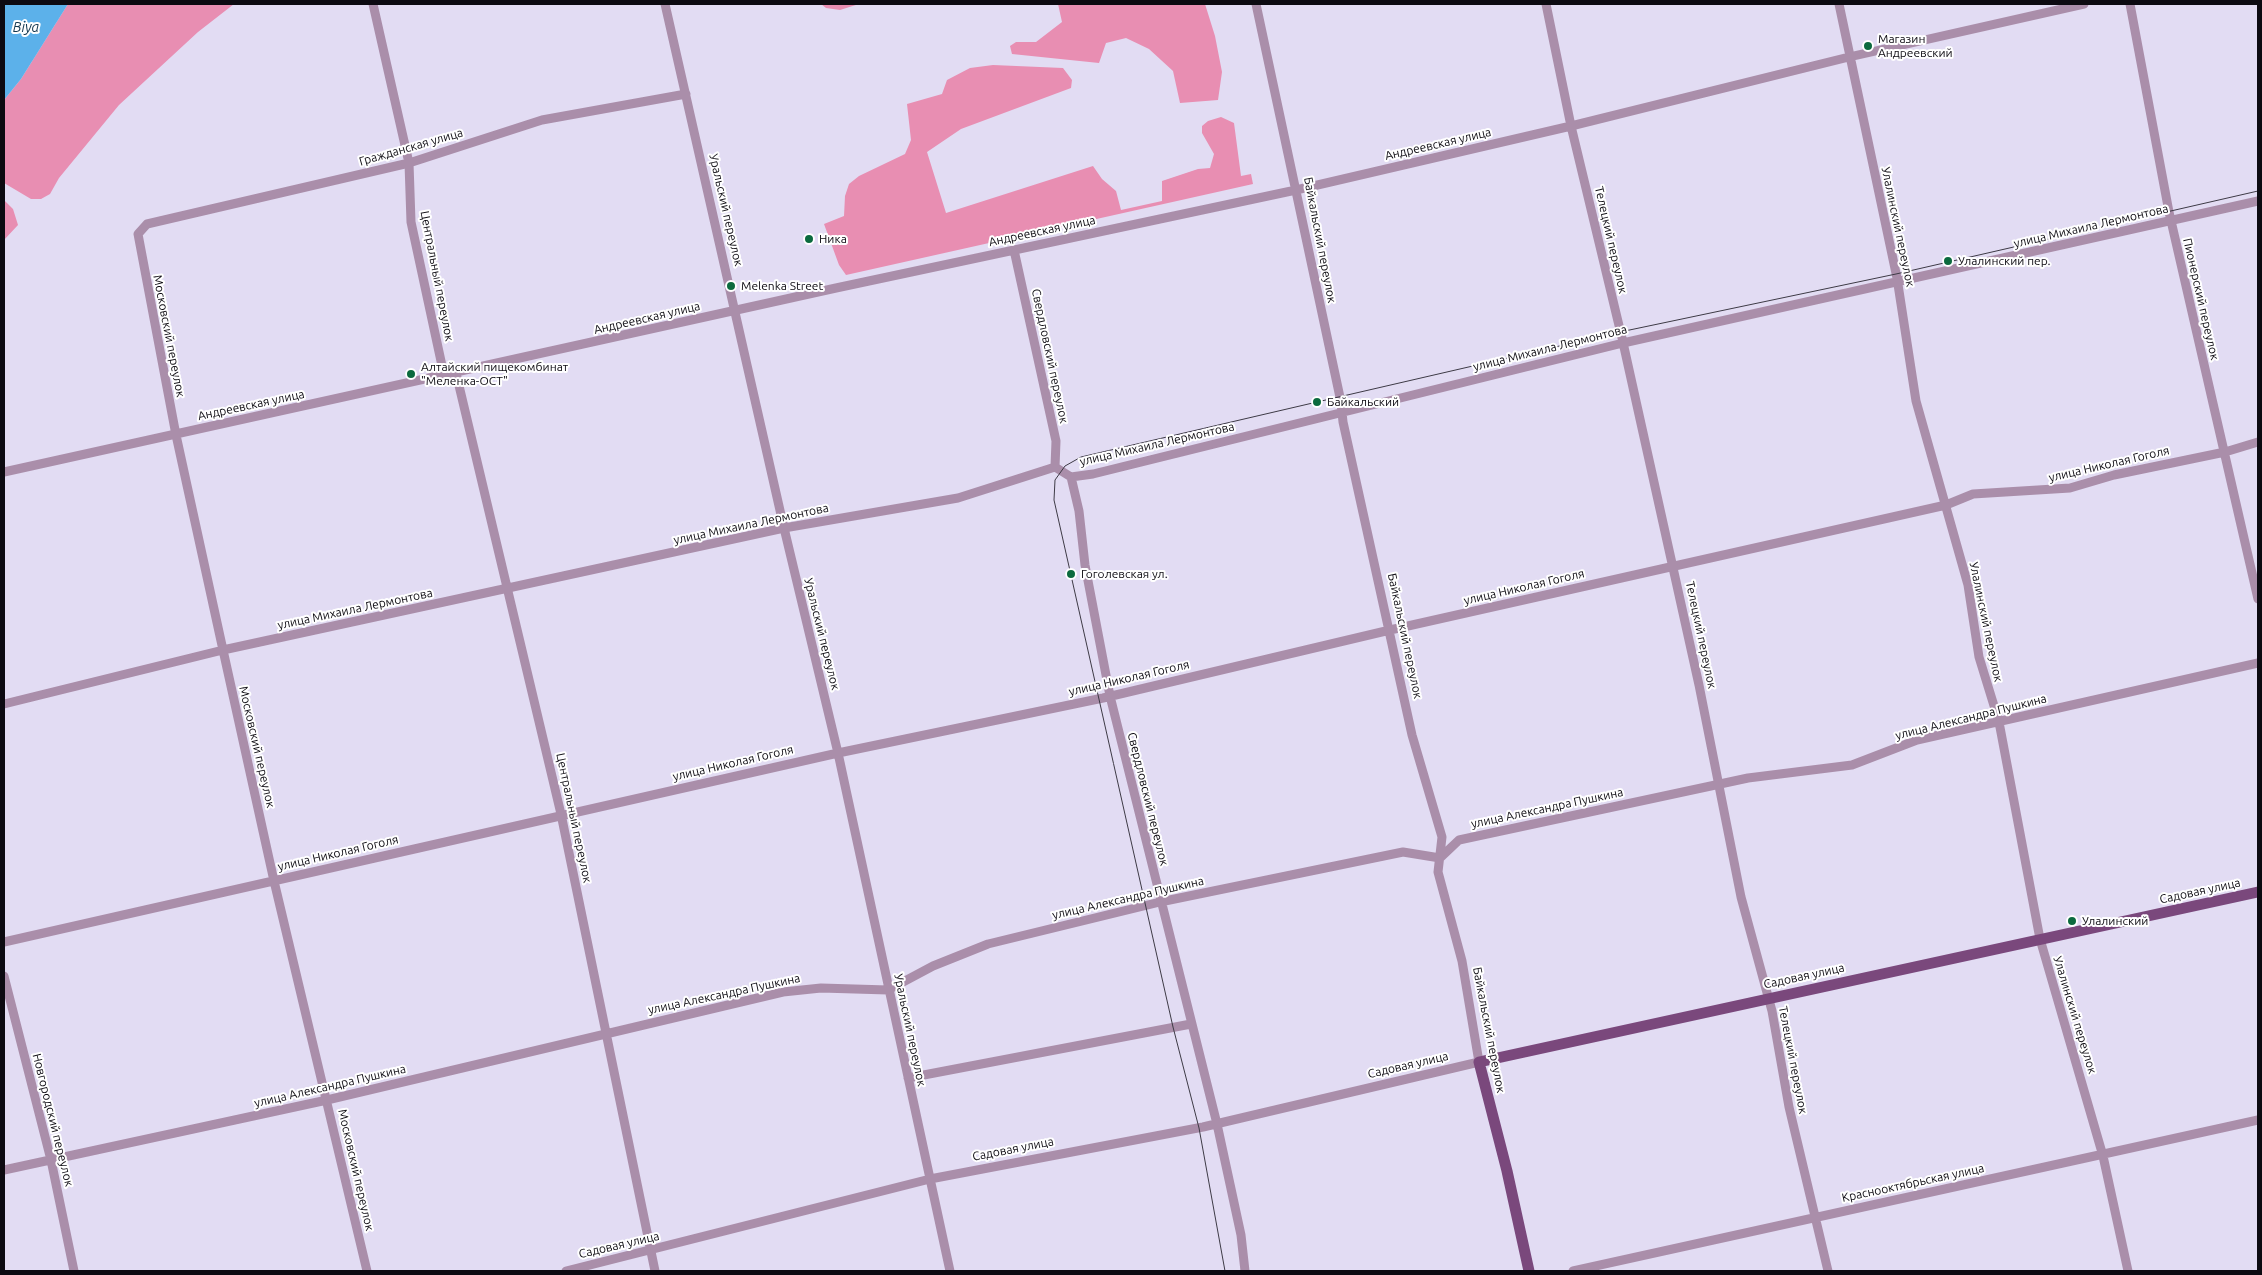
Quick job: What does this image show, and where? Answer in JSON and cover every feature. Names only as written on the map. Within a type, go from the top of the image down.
[{"type":"main road","name":"Садовая улица","points":[[1479,1062],[2258,892]]},
{"type":"main road","name":"Байкальский переулок","points":[[1479,1062],[1508,1172],[1529,1271]]},
{"type":"street","name":"Центральный переулок","points":[[373,4],[409,163],[411,222],[444,376]]},
{"type":"street","name":"Уральский переулок","points":[[665,4],[784,528],[838,753],[950,1271]]},
{"type":"street","name":"Байкальский переулок","points":[[1256,4],[1296,190],[1317,300],[1343,412],[1343,422],[1412,735],[1442,837],[1438,872],[1462,961],[1479,1062]]},
{"type":"street","name":"Телецкий переулок","points":[[1546,4],[1571,126],[1623,343],[1673,567],[1740,897],[1768,998],[1789,1107],[1828,1271]]},
{"type":"street","name":"Улалинский переулок","points":[[1839,4],[1898,282],[1916,401],[1968,585],[1983,677],[1998,722],[2040,939],[2103,1156],[2128,1271]]},
{"type":"street","name":"Андреевская улица","points":[[4,472],[736,310],[1296,190],[1571,126],[1849,57],[2084,4]]},
{"type":"street","name":"Пионерский переулок","points":[[2130,4],[2171,221],[2258,599]]},
{"type":"street","name":"Гражданская улица","points":[[143,226],[409,163],[542,120],[686,94]]},
{"type":"street","name":"улица Михаила Лермонтова","points":[[4,704],[223,650],[784,528],[958,498],[1055,467],[1070,476],[1093,474],[1623,343],[2258,201]]},
{"type":"street","name":"Московский переулок","points":[[143,226],[138,239],[176,435],[274,881],[367,1271]]},
{"type":"street","name":"Свердловский переулок","points":[[1014,250],[1056,441],[1055,467]]},
{"type":"street","name":"Центральный переулок","points":[[456,373],[509,588],[561,814],[604,1032],[655,1271]]},
{"type":"street","name":"улица Николая Гоголя","points":[[4,942],[561,814],[1110,696],[1390,630],[1946,505],[1964,496],[1982,492],[2039,492],[2070,488],[2114,476],[2225,452],[2258,442]]},
{"type":"street","name":"Свердловский переулок","points":[[1070,476],[1080,511],[1085,565],[1110,696],[1217,1124],[1241,1235],[1245,1271]]},
{"type":"street","name":"улица Александра Пушкина","points":[[4,1170],[327,1100],[604,1032],[801,989],[888,990],[933,966],[988,944],[1160,902],[1403,852],[1440,858],[1459,840],[1748,778],[1852,766],[1917,740],[2258,664]]},
{"type":"street","name":"Новгородский переулок","points":[[4,976],[51,1160],[74,1271]]},
{"type":"street","points":[[908,1078],[1191,1024]]},
{"type":"street","name":"Садовая улица","points":[[566,1271],[650,1252],[930,1179],[1217,1124],[1479,1062]]},
{"type":"street","name":"Краснооктябрьская улица","points":[[1573,1271],[2103,1156],[2258,1120]]},
{"type":"shaded area","points":[[68,4],[234,4],[198,32],[119,105],[59,178],[50,194],[41,199],[31,199],[4,183],[4,100],[21,79]]},
{"type":"shaded area","points":[[821,4],[859,4],[840,10],[826,8]]},
{"type":"shaded area","points":[[1058,4],[1205,4],[1215,36],[1222,72],[1218,100],[1180,103],[1173,71],[1149,49],[1126,38],[1106,43],[1099,63],[1012,54],[1010,46],[1016,42],[1036,42],[1062,22]]},
{"type":"shaded area","points":[[993,65],[1063,68],[1072,80],[1071,88],[961,129],[927,152],[946,213],[1093,166],[1102,179],[1116,191],[1121,210],[1162,201],[1162,181],[1198,169],[1210,168],[1214,154],[1202,133],[1202,126],[1208,121],[1221,117],[1234,123],[1241,176],[1251,174],[1253,184],[846,275],[839,265],[824,224],[844,216],[845,196],[849,184],[859,176],[905,154],[911,140],[907,104],[942,94],[947,80],[970,68]]},
{"type":"shaded area","points":[[4,200],[13,209],[18,225],[4,240]]},
{"type":"water","name":"Biya","points":[[4,4],[68,4],[21,79],[4,100]]},
{"type":"tram line","points":[[1225,1271],[1199,1128],[1173,1027],[1054,500],[1055,480],[1065,466],[1081,457],[1620,332],[1896,274],[2258,191]]},
{"type":"place","name":"Магазин Андреевский","points":[[1868,46]]},
{"type":"place","name":"Ника","points":[[809,239]]},
{"type":"place","name":"Улалинский пер.","points":[[1948,261]]},
{"type":"place","name":"Melenka Street","points":[[731,286]]},
{"type":"place","name":"Алтайский пищекомбинат \"Меленка-ОСТ\"","points":[[411,374]]},
{"type":"place","name":"Байкальский","points":[[1317,402]]},
{"type":"place","name":"Гоголевская ул.","points":[[1071,574]]},
{"type":"place","name":"Улалинский","points":[[2072,921]]}]
